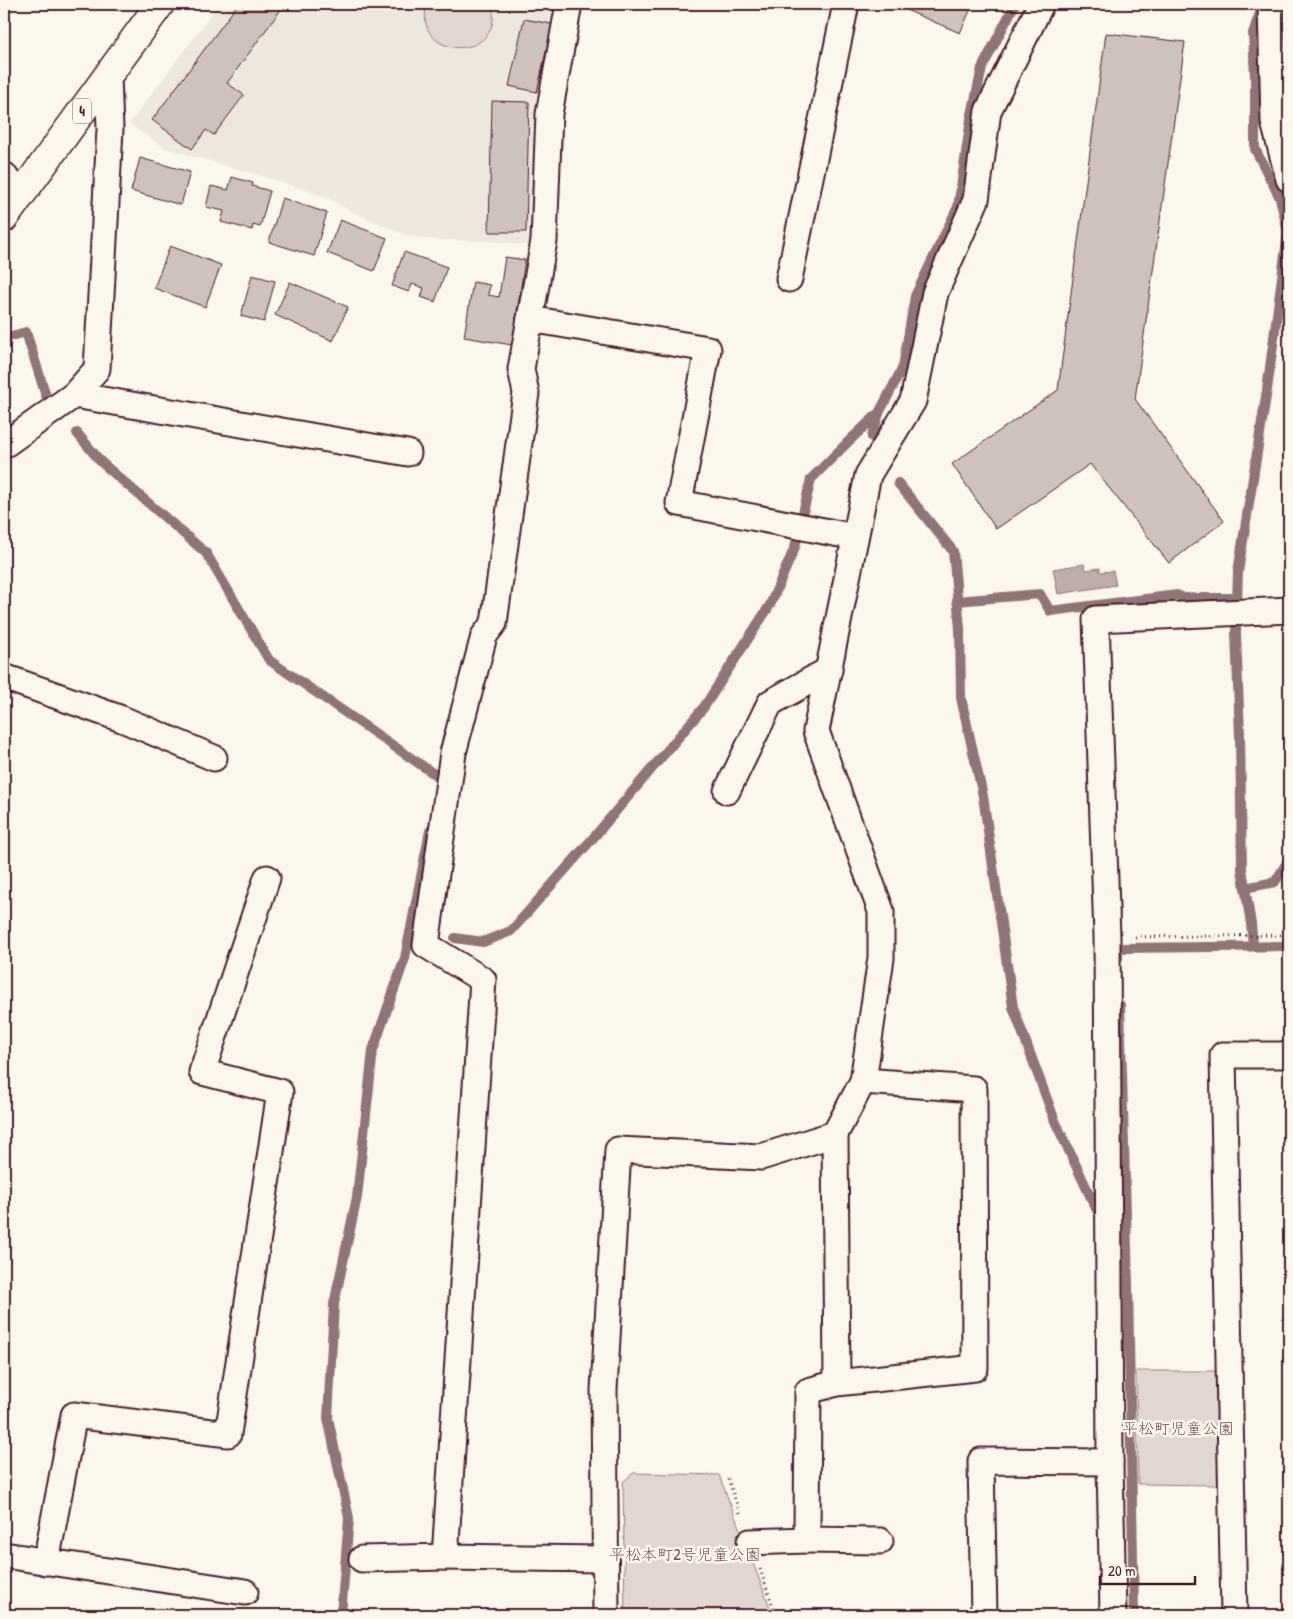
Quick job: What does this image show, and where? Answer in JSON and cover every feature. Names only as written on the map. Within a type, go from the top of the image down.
[{"type":"highway","name":"4","points":[[11,208],[160,4]]},
{"type":"street","points":[[445,1557],[483,980],[426,945],[453,753],[484,636],[494,623],[526,393],[521,369],[544,241],[549,114],[569,4]]},
{"type":"street","points":[[789,279],[846,4]]},
{"type":"street","points":[[837,1383],[835,1134],[863,1081],[881,958],[881,911],[816,732],[868,475],[913,401],[935,293],[976,200],[988,111],[1041,4]]},
{"type":"street","points":[[1271,4],[1274,122],[1289,179]]},
{"type":"street","points":[[4,445],[74,395],[97,369],[110,129],[108,75]]},
{"type":"street","points":[[4,175],[11,208]]},
{"type":"street","points":[[530,319],[708,349],[679,503],[855,536]]},
{"type":"street","points":[[74,395],[408,453]]},
{"type":"street","points":[[1113,1615],[1110,1462],[1107,937],[1096,618],[1289,610]]},
{"type":"street","points":[[727,791],[770,703],[829,670]]},
{"type":"street","points":[[4,677],[122,719],[214,758]]},
{"type":"street","points":[[46,1562],[74,1415],[228,1434],[280,1092],[202,1072],[267,878]]},
{"type":"street","points":[[1234,1615],[1223,1055],[1289,1055]]},
{"type":"street","points":[[807,1540],[808,1391],[837,1383],[974,1368],[974,1088],[863,1081]]},
{"type":"street","points":[[606,1615],[604,1390],[618,1150],[760,1157],[835,1134]]},
{"type":"street","points":[[984,1615],[981,1461],[1110,1462]]},
{"type":"street","points":[[750,1542],[807,1540],[880,1541]]},
{"type":"street","points":[[4,1555],[245,1592]]},
{"type":"street","points":[[362,1559],[445,1557],[605,1559]]},
{"type":"path","points":[[1107,937],[1289,936]]},
{"type":"path","points":[[885,1615],[891,1615]]},
{"type":"shaded area","points":[[219,4],[558,4],[534,246],[488,241],[436,240],[405,235],[357,214],[323,196],[165,148],[129,124]]},
{"type":"shaded area","points":[[1084,564],[1086,570],[1100,568],[1100,572],[1113,571],[1116,585],[1058,594],[1053,569]]},
{"type":"green space","points":[[427,4],[492,4],[492,24],[485,37],[473,45],[458,48],[444,44],[432,36],[426,23]]},
{"type":"green space","name":"平松町児童公園","points":[[1136,1371],[1218,1371],[1219,1485],[1138,1484]]},
{"type":"green space","name":"平松本町2号児童公園","points":[[633,1473],[719,1475],[773,1615],[625,1615],[623,1482]]},
{"type":"building","points":[[238,4],[285,4],[227,83],[244,95],[214,135],[206,130],[192,149],[152,120]]},
{"type":"building","points":[[908,4],[973,4],[960,33],[906,10]]},
{"type":"building","points":[[524,19],[552,24],[537,92],[509,86]]},
{"type":"building","points":[[1106,33],[1185,42],[1135,399],[1224,521],[1169,563],[1090,464],[996,529],[952,464],[1058,390]]},
{"type":"building","points":[[492,101],[529,102],[526,232],[489,232]]},
{"type":"building","points":[[140,158],[190,172],[181,205],[131,191]]},
{"type":"building","points":[[232,177],[253,183],[252,186],[270,191],[260,227],[253,225],[252,230],[221,222],[224,211],[206,207],[211,186],[228,190]]},
{"type":"building","points":[[282,198],[327,213],[314,256],[269,242]]},
{"type":"building","points":[[340,220],[387,238],[374,271],[327,253]]},
{"type":"building","points":[[170,246],[221,265],[205,307],[154,288]]},
{"type":"building","points":[[404,252],[447,267],[435,302],[421,297],[424,288],[412,284],[409,292],[392,286]]},
{"type":"building","points":[[505,257],[525,260],[512,345],[464,337],[473,282],[490,285],[488,295],[499,297]]},
{"type":"building","points":[[252,275],[275,281],[264,322],[241,316]]},
{"type":"building","points":[[290,282],[348,307],[333,341],[275,315]]},
{"type":"waterway","points":[[872,437],[879,413],[903,367],[915,296],[958,207],[971,119],[982,68],[1015,4]]},
{"type":"waterway","points":[[1253,946],[1242,869],[1236,634],[1238,572],[1267,390],[1288,232],[1280,198],[1255,149],[1253,33],[1261,10],[1267,9]]},
{"type":"waterway","points":[[4,338],[26,332],[46,396]]},
{"type":"waterway","points":[[455,938],[483,942],[511,931],[594,837],[704,707],[770,605],[795,547],[811,479],[879,413]]},
{"type":"waterway","points":[[77,433],[101,462],[206,553],[269,660],[440,778],[439,788]]},
{"type":"waterway","points":[[898,483],[953,551],[960,629],[961,698],[983,796],[1013,1007],[1055,1121],[1102,1221]]},
{"type":"waterway","points":[[957,601],[1040,594],[1050,611],[1177,595],[1184,598],[1237,598]]},
{"type":"waterway","points":[[341,1615],[349,1518],[328,1418],[334,1304],[357,1197],[373,1050],[405,958],[430,831]]},
{"type":"waterway","points":[[1245,888],[1275,882],[1289,859]]},
{"type":"waterway","points":[[1118,958],[1118,948],[1289,946]]},
{"type":"waterway","points":[[1120,1005],[1128,1284],[1134,1615]]}]
